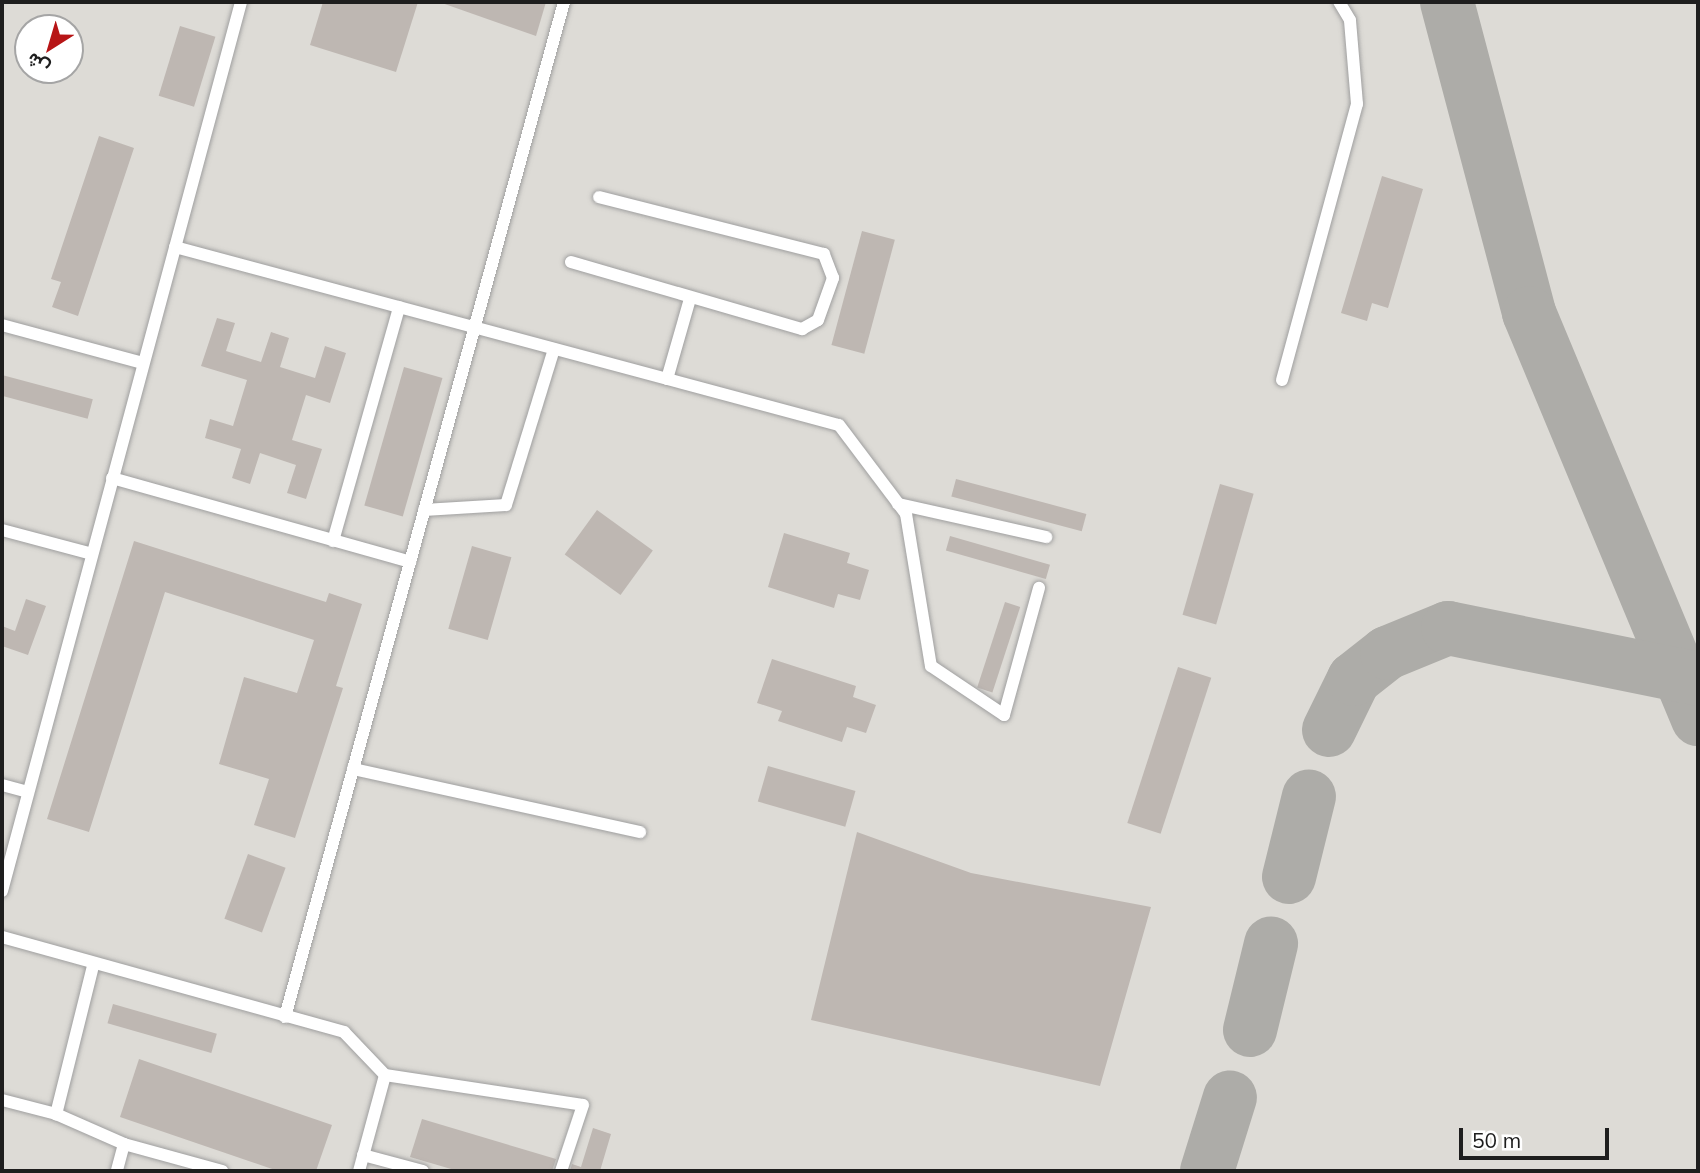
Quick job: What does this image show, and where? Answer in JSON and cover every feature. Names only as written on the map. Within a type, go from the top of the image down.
[{"type":"lane","points":[[2,891],[241,2]]},
{"type":"lane","points":[[285,1017],[564,2]]},
{"type":"lane","points":[[1282,380],[1357,104],[1350,20],[1339,2]]},
{"type":"lane","points":[[571,262],[690,299],[808,328],[818,320],[834,269],[816,251],[599,197]]},
{"type":"lane","points":[[174,247],[839,425],[906,514],[931,666],[1004,715],[1039,588]]},
{"type":"lane","points":[[667,379],[690,299]]},
{"type":"lane","points":[[333,541],[399,307]]},
{"type":"lane","points":[[2,325],[143,363]]},
{"type":"lane","points":[[424,510],[506,505],[554,349]]},
{"type":"lane","points":[[113,478],[410,562]]},
{"type":"lane","points":[[898,504],[1046,537]]},
{"type":"lane","points":[[2,530],[92,554]]},
{"type":"lane","points":[[353,769],[640,832]]},
{"type":"lane","points":[[2,785],[28,792]]},
{"type":"lane","points":[[2,937],[93,966],[344,1032],[385,1075],[583,1105],[561,1171]]},
{"type":"lane","points":[[56,1114],[93,966]]},
{"type":"lane","points":[[359,1171],[385,1075]]},
{"type":"lane","points":[[2,1100],[56,1114],[124,1144],[222,1171]]},
{"type":"lane","points":[[117,1171],[124,1144]]},
{"type":"lane","points":[[363,1155],[423,1171]]},
{"type":"shaded area","points":[[2,2],[1698,2],[1698,1171],[2,1171]]},
{"type":"building","points":[[323,2],[418,2],[396,72],[310,45]]},
{"type":"building","points":[[439,2],[546,2],[536,36]]},
{"type":"building","points":[[180,26],[215,37],[194,107],[159,96]]},
{"type":"building","points":[[99,136],[134,148],[78,316],[52,307],[61,282],[51,279]]},
{"type":"building","points":[[1382,176],[1423,189],[1388,308],[1372,303],[1367,321],[1341,313]]},
{"type":"building","points":[[862,231],[895,240],[864,354],[831,345]]},
{"type":"building","points":[[217,318],[235,323],[226,351],[261,362],[271,332],[289,338],[280,367],[315,378],[325,346],[346,353],[330,403],[306,395],[292,440],[322,449],[306,499],[287,493],[296,465],[260,453],[250,484],[232,478],[241,449],[205,438],[210,419],[233,426],[247,380],[201,366]]},
{"type":"building","points":[[404,367],[442,378],[403,516],[364,505]]},
{"type":"building","points":[[2,375],[93,399],[88,419],[2,396]]},
{"type":"building","points":[[956,479],[1086,514],[1082,531],[951,496]]},
{"type":"building","points":[[1220,484],[1254,494],[1216,624],[1183,615]]},
{"type":"building","points":[[597,510],[653,551],[620,595],[565,554]]},
{"type":"building","points":[[784,533],[850,553],[847,563],[869,570],[860,600],[838,594],[834,608],[768,587]]},
{"type":"building","points":[[950,536],[1050,565],[1046,579],[946,550]]},
{"type":"building","points":[[134,541],[326,602],[329,593],[362,604],[336,686],[343,688],[295,838],[254,825],[269,779],[219,764],[244,677],[297,693],[314,640],[165,592],[89,832],[47,819]]},
{"type":"building","points":[[472,546],[511,557],[488,640],[448,629]]},
{"type":"building","points":[[26,599],[46,606],[28,655],[2,646],[2,626],[15,631]]},
{"type":"building","points":[[1005,602],[1020,607],[992,693],[977,688]]},
{"type":"building","points":[[772,659],[856,686],[853,697],[876,705],[866,733],[847,727],[842,742],[778,721],[782,711],[757,703]]},
{"type":"building","points":[[1178,667],[1211,678],[1161,834],[1127,823]]},
{"type":"building","points":[[768,766],[855,791],[845,827],[758,802]]},
{"type":"building","points":[[857,832],[971,873],[1151,907],[1100,1086],[811,1020]]},
{"type":"building","points":[[248,854],[286,868],[262,933],[224,919]]},
{"type":"building","points":[[113,1004],[217,1034],[211,1053],[107,1023]]},
{"type":"building","points":[[139,1059],[332,1125],[316,1171],[278,1171],[120,1117]]},
{"type":"building","points":[[422,1119],[556,1159],[552,1171],[458,1171],[410,1157]]},
{"type":"building","points":[[593,1128],[611,1134],[600,1171],[570,1171],[572,1164],[581,1167]]},
{"type":"taxiway","points":[[1447,2],[1529,313],[1698,719]]},
{"type":"taxiway","points":[[1329,730],[1354,679],[1387,653],[1448,628],[1698,679]]},
{"type":"taxiway","points":[[1289,877],[1309,796]]},
{"type":"taxiway","points":[[1250,1030],[1271,944]]},
{"type":"taxiway","points":[[1207,1171],[1230,1097]]}]
